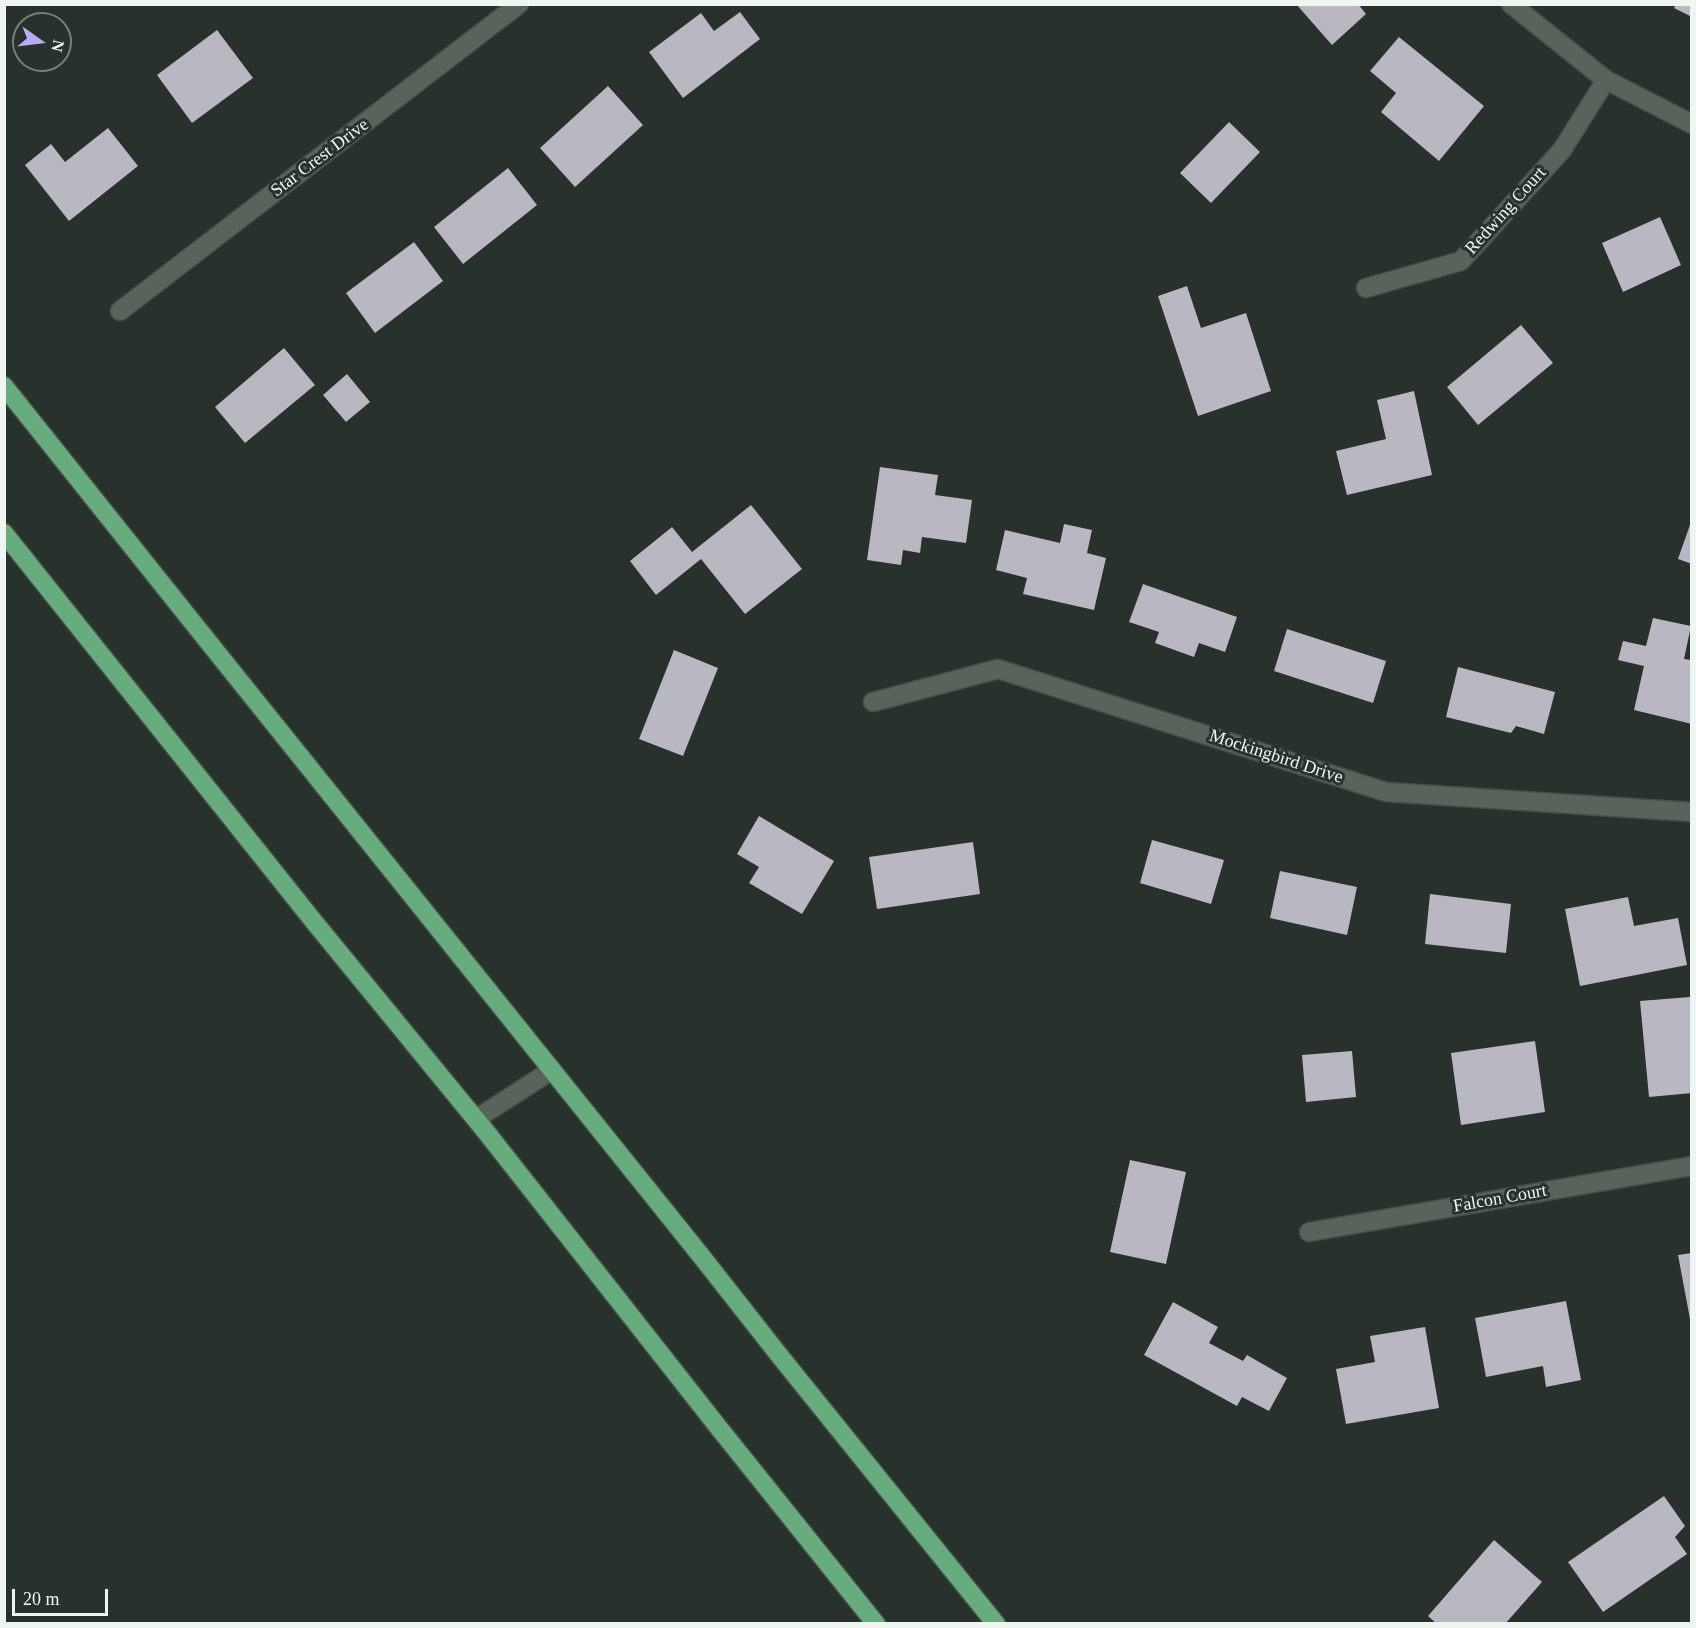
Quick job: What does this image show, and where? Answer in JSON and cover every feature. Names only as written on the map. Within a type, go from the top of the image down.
[{"type":"highway","points":[[4,386],[996,1623]]},
{"type":"highway","points":[[4,533],[315,923],[476,1119],[876,1623]]},
{"type":"street","name":"Star Crest Drive","points":[[120,310],[519,4]]},
{"type":"street","points":[[1511,4],[1605,80],[1692,124]]},
{"type":"street","name":"Redwing Court","points":[[1366,288],[1461,261],[1562,150],[1605,80]]},
{"type":"street","name":"Mockingbird Drive","points":[[873,702],[998,669],[1386,792],[1692,812]]},
{"type":"street","points":[[476,1119],[552,1070]]},
{"type":"street","name":"Falcon Court","points":[[1310,1232],[1692,1166]]},
{"type":"building","points":[[1296,4],[1358,4],[1366,14],[1332,45]]},
{"type":"building","points":[[1676,4],[1692,4],[1692,17],[1674,8]]},
{"type":"building","points":[[740,12],[760,39],[683,98],[649,52],[701,13],[714,31]]},
{"type":"building","points":[[217,30],[253,78],[192,123],[157,75]]},
{"type":"building","points":[[1399,37],[1484,106],[1439,161],[1381,112],[1396,93],[1370,71]]},
{"type":"building","points":[[608,86],[643,125],[575,187],[540,148]]},
{"type":"building","points":[[1229,122],[1260,152],[1211,203],[1180,173]]},
{"type":"building","points":[[108,128],[138,166],[69,221],[25,165],[51,144],[65,162]]},
{"type":"building","points":[[508,168],[537,205],[463,264],[434,227]]},
{"type":"building","points":[[1660,217],[1681,265],[1623,292],[1602,243]]},
{"type":"building","points":[[414,242],[443,281],[375,333],[346,293]]},
{"type":"building","points":[[1187,286],[1201,328],[1246,313],[1271,391],[1198,416],[1158,296]]},
{"type":"building","points":[[1521,325],[1553,363],[1478,425],[1447,387]]},
{"type":"building","points":[[284,348],[315,385],[245,443],[215,407]]},
{"type":"building","points":[[347,374],[370,402],[346,422],[323,395]]},
{"type":"building","points":[[1414,391],[1432,475],[1347,495],[1336,451],[1386,439],[1377,400]]},
{"type":"building","points":[[880,467],[938,475],[935,495],[972,500],[966,543],[922,537],[920,553],[903,550],[901,565],[867,560]]},
{"type":"building","points":[[751,505],[802,569],[745,614],[701,559],[656,595],[630,561],[672,527],[692,552]]},
{"type":"building","points":[[1692,522],[1692,564],[1678,559]]},
{"type":"building","points":[[1064,524],[1092,530],[1087,553],[1106,558],[1094,610],[1023,594],[1027,578],[996,570],[1005,530],[1060,543]]},
{"type":"building","points":[[1143,584],[1237,617],[1225,652],[1199,643],[1194,657],[1155,643],[1159,632],[1129,622]]},
{"type":"building","points":[[1653,618],[1691,626],[1684,659],[1692,660],[1692,724],[1634,710],[1644,666],[1618,660],[1623,641],[1646,646]]},
{"type":"building","points":[[1287,629],[1386,661],[1373,703],[1274,671]]},
{"type":"building","points":[[674,650],[718,668],[683,756],[639,739]]},
{"type":"building","points":[[1458,667],[1555,692],[1544,734],[1516,726],[1511,733],[1446,717]]},
{"type":"building","points":[[759,816],[834,861],[802,914],[749,883],[759,867],[737,854]]},
{"type":"building","points":[[1152,840],[1224,860],[1211,904],[1140,883]]},
{"type":"building","points":[[973,842],[980,894],[877,909],[869,857]]},
{"type":"building","points":[[1280,871],[1357,887],[1347,935],[1270,918]]},
{"type":"building","points":[[1430,894],[1511,904],[1506,953],[1425,944]]},
{"type":"building","points":[[1628,897],[1634,926],[1678,918],[1687,965],[1580,986],[1565,909]]},
{"type":"building","points":[[1690,997],[1692,1093],[1649,1097],[1640,1001]]},
{"type":"building","points":[[1535,1041],[1545,1112],[1461,1125],[1451,1053]]},
{"type":"building","points":[[1352,1051],[1356,1097],[1306,1102],[1302,1055]]},
{"type":"building","points":[[1130,1160],[1186,1172],[1166,1264],[1110,1252]]},
{"type":"building","points":[[1692,1253],[1692,1319],[1690,1319],[1678,1255]]},
{"type":"building","points":[[1566,1301],[1581,1380],[1546,1387],[1543,1366],[1486,1377],[1475,1318]]},
{"type":"building","points":[[1173,1302],[1218,1327],[1209,1343],[1243,1361],[1247,1355],[1287,1378],[1269,1411],[1242,1397],[1237,1406],[1144,1355]]},
{"type":"building","points":[[1425,1327],[1439,1408],[1346,1424],[1336,1369],[1375,1362],[1370,1336]]},
{"type":"building","points":[[1664,1496],[1685,1526],[1675,1537],[1687,1554],[1603,1612],[1568,1562]]},
{"type":"building","points":[[1494,1540],[1542,1582],[1505,1624],[1437,1624],[1428,1616]]}]
